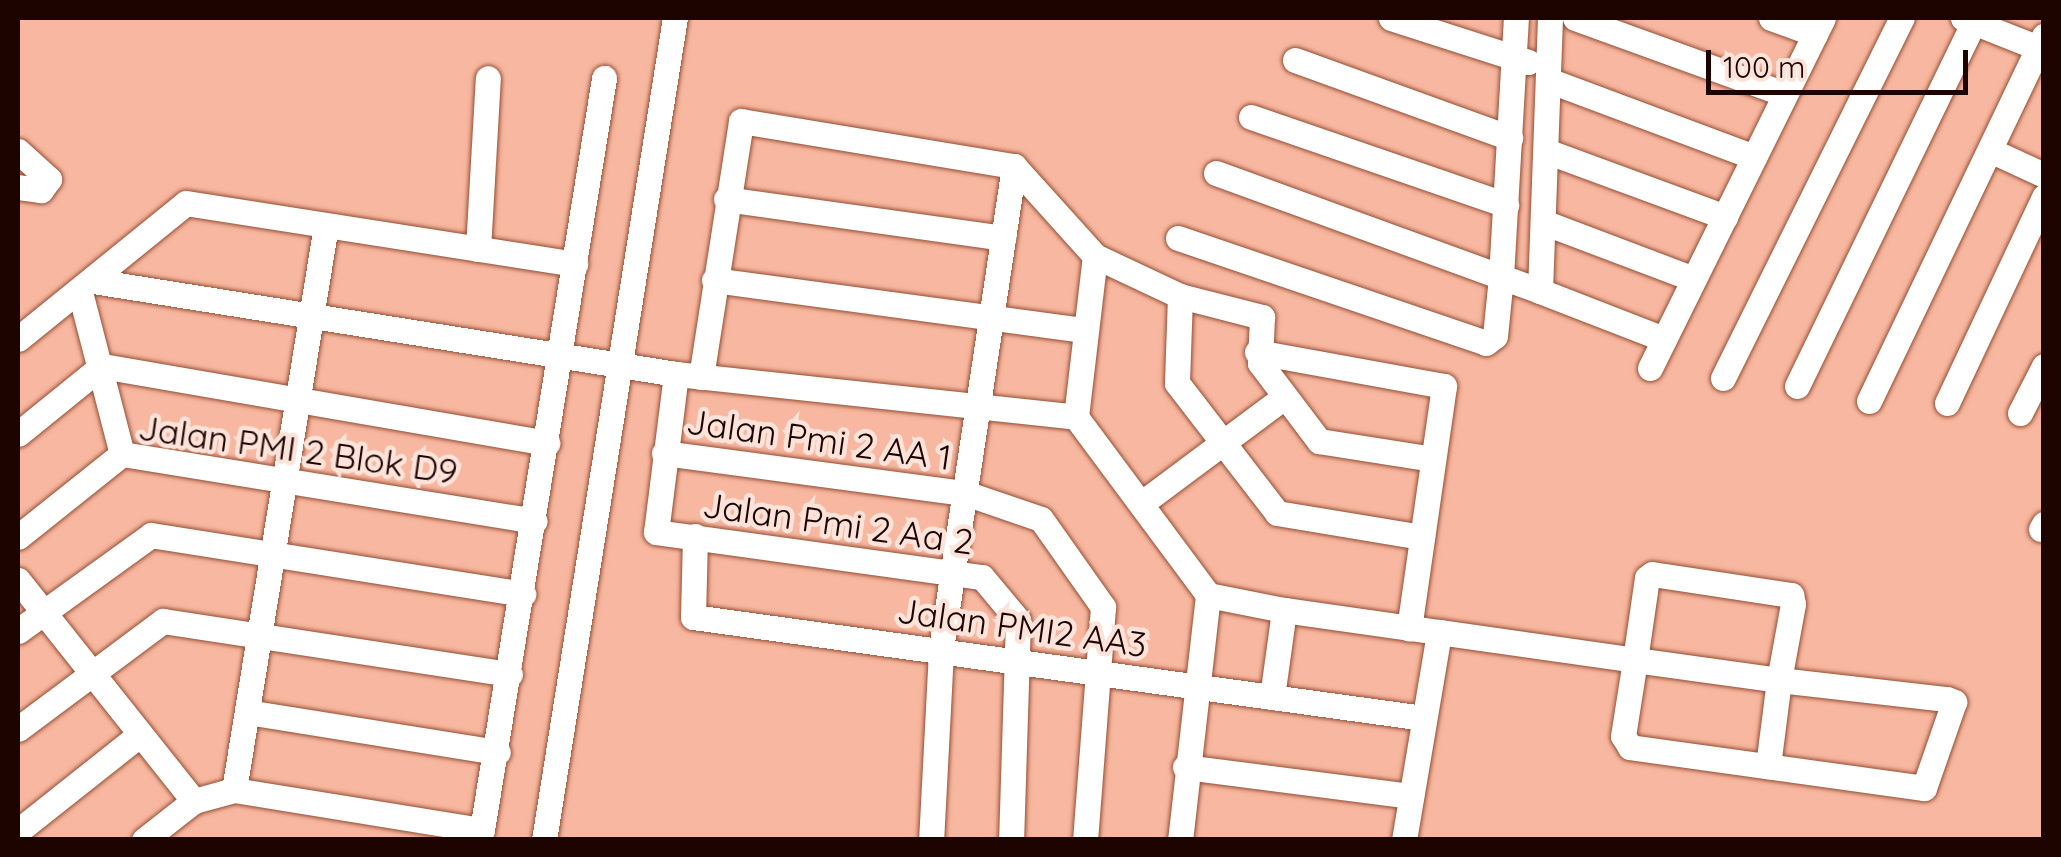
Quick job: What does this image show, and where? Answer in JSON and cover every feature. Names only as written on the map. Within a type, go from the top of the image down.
[{"type":"street","points":[[544,840],[675,18]]},
{"type":"street","points":[[1391,18],[1548,72],[1754,157]]},
{"type":"street","points":[[1178,238],[1486,343],[1495,336],[1502,277],[1516,18]]},
{"type":"street","points":[[1540,291],[1550,18]]},
{"type":"street","points":[[1575,18],[1785,94]]},
{"type":"street","points":[[1650,368],[1819,26],[1771,18]]},
{"type":"street","points":[[1724,378],[1902,18]]},
{"type":"street","points":[[2032,18],[2043,39]]},
{"type":"street","points":[[1797,386],[1969,20],[2043,39]]},
{"type":"street","points":[[1869,400],[1994,152],[2043,39]]},
{"type":"street","points":[[1295,60],[1510,138]]},
{"type":"street","points":[[478,249],[488,78]]},
{"type":"street","points":[[144,840],[194,801],[234,790],[476,830],[488,825],[604,78]]},
{"type":"street","points":[[1251,117],[1506,205]]},
{"type":"street","points":[[664,453],[714,280],[737,126],[747,120],[1014,166],[1095,256],[1180,296],[1262,317],[1257,352],[1283,398],[1319,441],[1432,459]]},
{"type":"street","points":[[1546,151],[1724,217]]},
{"type":"street","points":[[18,152],[48,179],[41,190],[18,187]]},
{"type":"street","points":[[1994,152],[2044,176]]},
{"type":"street","points":[[931,840],[941,651],[1014,166]]},
{"type":"street","points":[[1216,173],[1664,339]]},
{"type":"street","points":[[1947,403],[2044,197]]},
{"type":"street","points":[[726,199],[1003,238]]},
{"type":"street","points":[[18,339],[186,203],[575,264]]},
{"type":"street","points":[[1544,222],[1694,279]]},
{"type":"street","points":[[234,790],[326,226]]},
{"type":"street","points":[[1076,418],[1095,256]]},
{"type":"street","points":[[714,280],[1085,330]]},
{"type":"street","points":[[87,287],[311,312],[689,375],[1076,418],[1146,500],[1208,594],[1190,686],[1180,840]]},
{"type":"street","points":[[87,287],[122,454]]},
{"type":"street","points":[[1180,296],[1173,373],[1220,442],[1276,513],[1422,537]]},
{"type":"street","points":[[1257,352],[1439,381],[1409,628]]},
{"type":"street","points":[[18,434],[102,366],[547,443]]},
{"type":"street","points":[[2020,414],[2044,366]]},
{"type":"street","points":[[1146,500],[1283,398]]},
{"type":"street","name":"Jalan Pmi 2 AA 1","points":[[664,453],[965,494],[1041,520],[1098,592],[1106,628],[1085,840]]},
{"type":"street","name":"Jalan Pmi 2 Aa 2","points":[[664,453],[653,525],[661,534],[953,572],[992,584],[1018,620],[1022,662],[1010,840]]},
{"type":"street","name":"Jalan PMI 2 Blok D9","points":[[18,537],[122,454],[534,521]]},
{"type":"street","points":[[18,631],[150,535],[523,594]]},
{"type":"street","name":"Jalan PMI2 AA3","points":[[695,536],[693,617],[1424,718]]},
{"type":"street","points":[[1208,594],[1284,610],[1409,628],[1635,660],[1780,680],[1947,699],[1955,709],[1924,788],[1630,748],[1623,736],[1635,660],[1652,574],[1784,590],[1793,604],[1780,680],[1768,766]]},
{"type":"street","points":[[18,580],[194,801]]},
{"type":"street","points":[[1272,697],[1284,610]]},
{"type":"street","points":[[18,729],[163,621],[510,674]]},
{"type":"street","points":[[1404,840],[1439,632]]},
{"type":"street","points":[[247,712],[498,752]]},
{"type":"street","points":[[18,831],[139,735]]},
{"type":"street","points":[[1185,767],[1411,796]]}]
